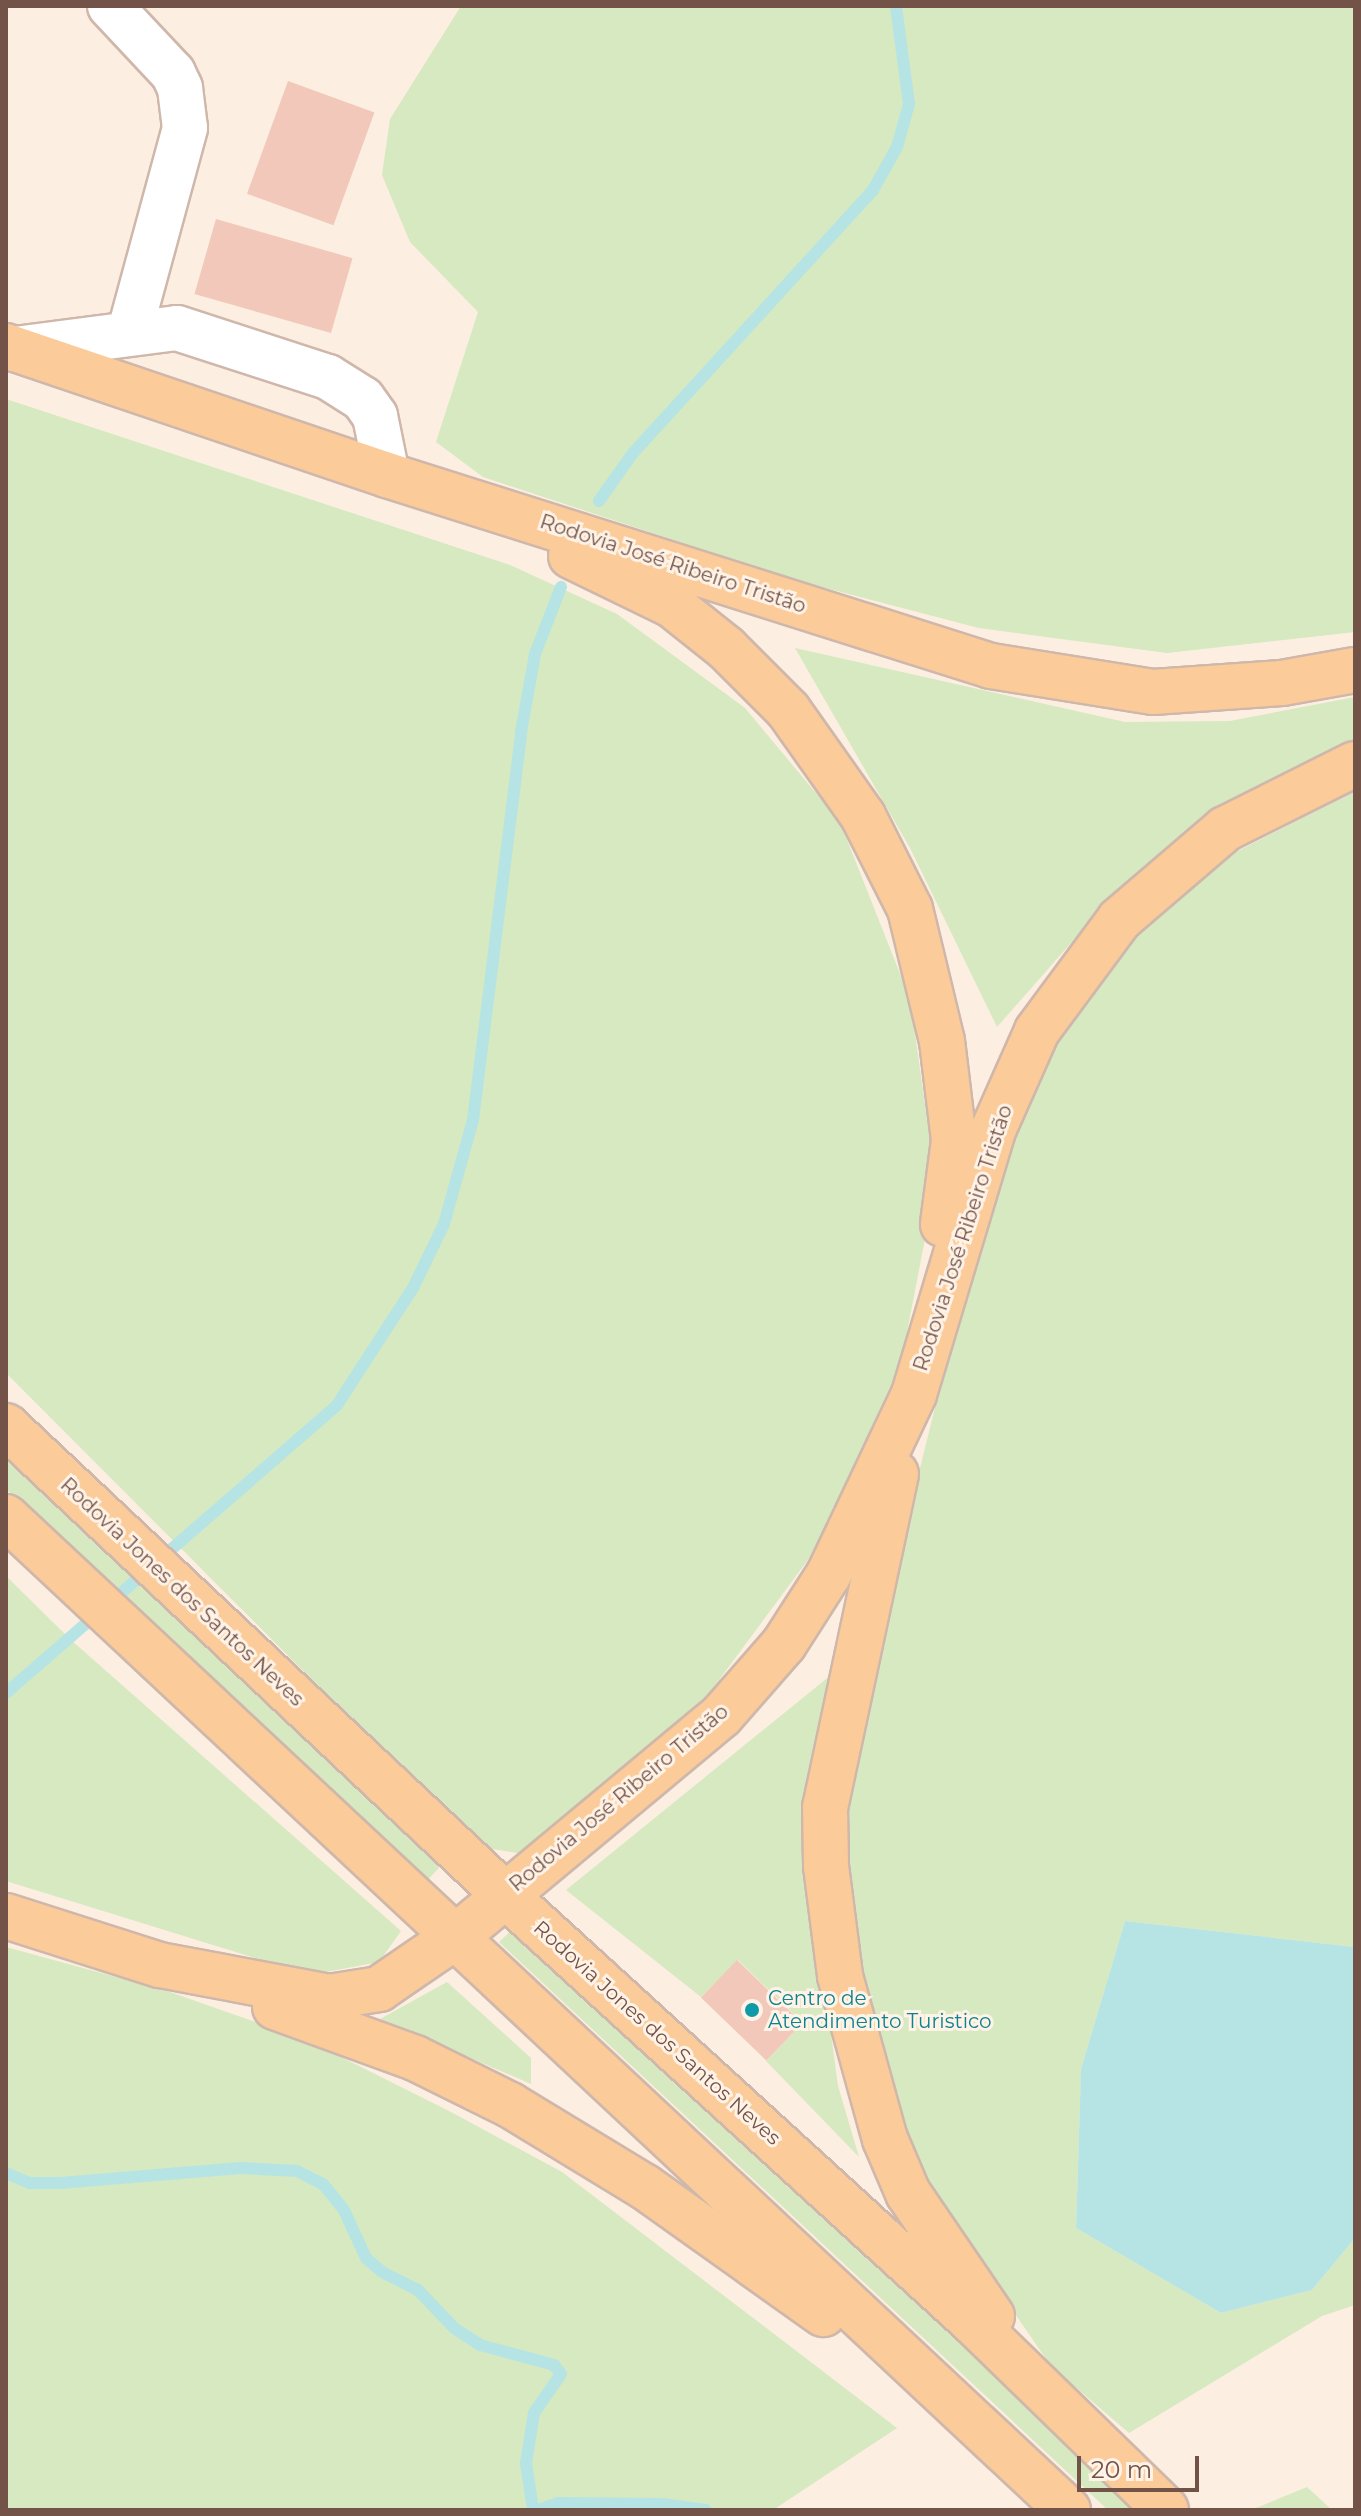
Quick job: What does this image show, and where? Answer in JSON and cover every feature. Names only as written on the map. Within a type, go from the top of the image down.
[{"type":"main road","name":"Rodovia José Ribeiro Tristão","points":[[10,348],[387,475],[1020,672],[1153,692],[1282,683],[1355,670]]},
{"type":"main road","points":[[387,475],[672,605],[765,683],[827,760],[863,816],[910,909],[942,1041],[953,1126],[927,1345]]},
{"type":"main road","name":"Rodovia José Ribeiro Tristão","points":[[6,1916],[160,1965],[329,1997],[379,1989],[458,1935],[721,1716],[784,1644],[829,1574],[914,1394],[994,1128],[1037,1031],[1119,920],[1225,829],[1355,764]]},
{"type":"main road","points":[[914,1394],[825,1807],[826,1866],[840,1976],[885,2139],[908,2193],[1027,2374]]},
{"type":"main road","name":"Rodovia Jones dos Santos Neves","points":[[6,1426],[505,1895],[1027,2374],[1166,2510]]},
{"type":"main road","points":[[6,1517],[458,1935],[953,2407],[1068,2510]]},
{"type":"main road","points":[[160,1965],[415,2058],[510,2105],[645,2187],[953,2407]]},
{"type":"lane","points":[[110,6],[173,73],[180,88],[185,128],[130,331]]},
{"type":"lane","points":[[10,348],[130,331],[188,330],[350,389],[375,416],[387,475]]},
{"type":"green space","points":[[461,6],[1355,6],[1355,632],[1167,653],[979,628],[795,580],[483,477],[436,442],[478,312],[410,242],[382,175],[390,119]]},
{"type":"green space","points":[[6,399],[510,565],[617,614],[745,708],[840,822],[910,999],[936,1182],[901,1363],[813,1553],[710,1692],[530,1855],[479,1847],[6,1373]]},
{"type":"green space","points":[[795,648],[1125,722],[1230,721],[1355,697],[1355,747],[1155,863],[1084,928],[997,1027],[910,848]]},
{"type":"green space","points":[[1355,791],[1355,1947],[1125,1921],[1081,2069],[1076,2228],[1221,2313],[1312,2290],[1355,2238],[1355,2305],[1322,2316],[1129,2433],[1051,2366],[948,2217],[888,2100],[858,1963],[844,1819],[854,1735],[971,1262],[1008,1132],[1057,1035],[1112,953],[1191,875]]},
{"type":"green space","points":[[6,1448],[447,1859],[427,1881],[6,1489]]},
{"type":"green space","points":[[6,1576],[71,1640],[401,1931],[379,1962],[310,1975],[6,1881]]},
{"type":"green space","points":[[831,1675],[804,1832],[838,2086],[859,2157],[766,2061],[803,2023],[738,1960],[701,1997],[566,1890]]},
{"type":"green space","points":[[514,1928],[916,2299],[1138,2510],[1108,2510],[499,1942]]},
{"type":"green space","points":[[6,1947],[167,1991],[309,2041],[451,2112],[562,2172],[897,2428],[773,2510],[6,2510]]},
{"type":"green space","points":[[447,1982],[531,2058],[531,2084],[380,2019]]},
{"type":"green space","points":[[1307,2487],[1332,2510],[1251,2510]]},
{"type":"water","points":[[1125,1921],[1355,1947],[1355,2238],[1312,2290],[1221,2313],[1076,2228],[1081,2069]]},
{"type":"building","points":[[288,81],[374,112],[333,225],[247,194]]},
{"type":"building","points":[[216,219],[352,258],[331,333],[195,294]]},
{"type":"building","name":"Centro de Atendimento Turistico","points":[[737,1960],[802,2023],[766,2061],[701,1997]]},
{"type":"waterway","points":[[599,501],[633,453],[873,190],[897,147],[909,104],[896,6]]},
{"type":"waterway","points":[[6,1693],[337,1405],[413,1288],[444,1224],[473,1120],[521,732],[535,654],[561,587]]},
{"type":"waterway","points":[[6,2173],[30,2183],[60,2183],[241,2168],[297,2171],[323,2184],[344,2210],[366,2258],[382,2272],[418,2290],[454,2328],[480,2345],[554,2365],[561,2374],[534,2413],[526,2463],[533,2510]]},
{"type":"waterway","points":[[538,2510],[558,2503],[662,2504],[706,2510]]},
{"type":"place","name":"Centro de Atendimento Turistico","points":[[752,2010]]}]
